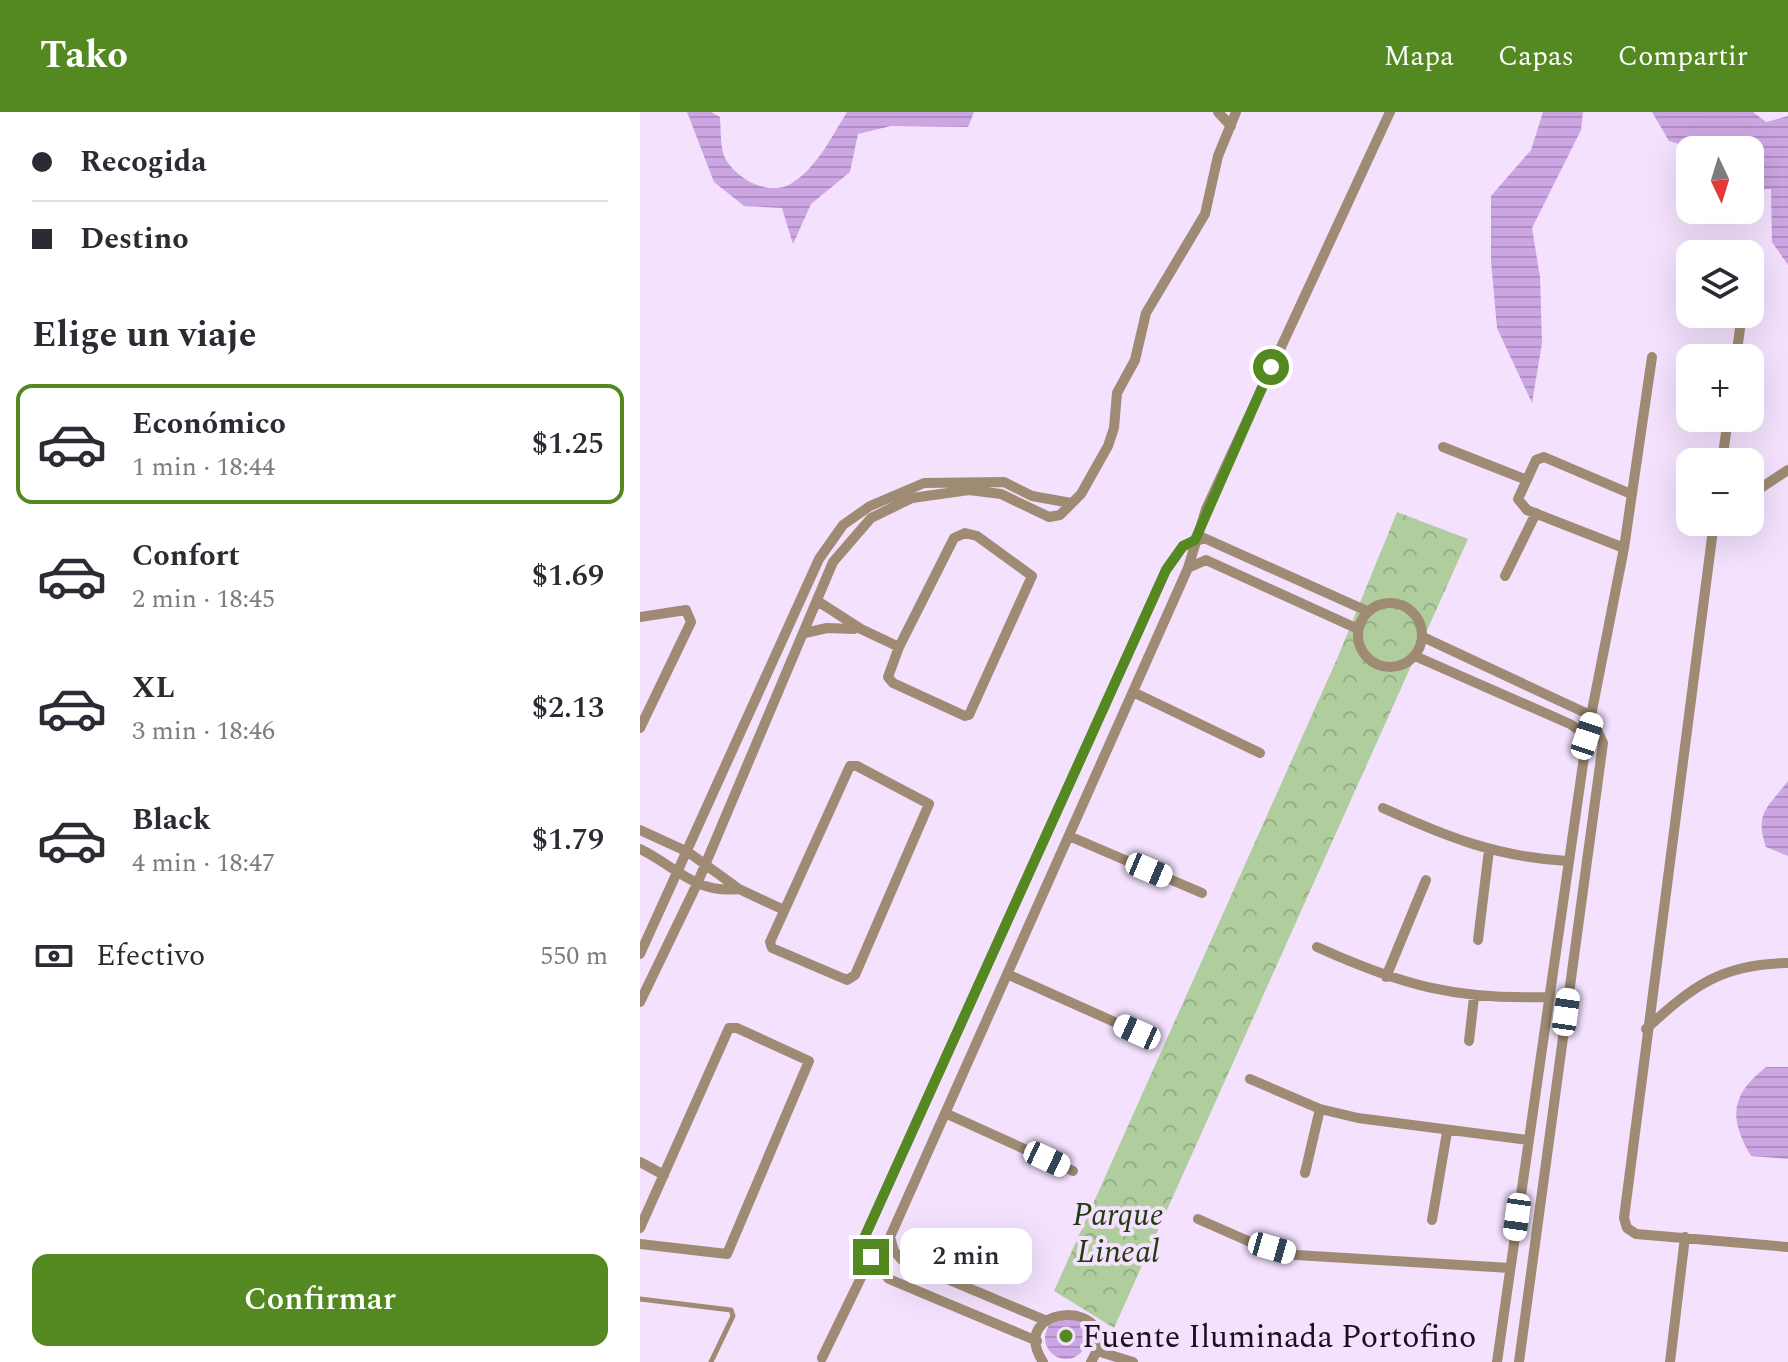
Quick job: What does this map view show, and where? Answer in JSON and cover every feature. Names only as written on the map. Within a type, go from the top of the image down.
[{"type":"street","points":[[1218,112],[1231,126]]},
{"type":"street","points":[[640,1002],[697,884],[819,602],[833,562],[871,518],[889,506],[939,492],[969,490],[1007,497],[1035,514],[1049,517],[1060,515],[1081,494],[1108,446],[1114,428],[1117,393],[1135,360],[1146,313],[1205,214],[1218,156],[1236,112]]},
{"type":"street","points":[[1047,1321],[902,1260],[894,1251],[890,1237],[1188,568],[1195,540],[1390,112]]},
{"type":"street","points":[[1497,1362],[1567,861],[1587,736],[1593,719],[1624,548],[1652,357]]},
{"type":"street","points":[[1443,447],[1527,480]]},
{"type":"street","points":[[1624,548],[1536,513],[1518,501],[1536,460],[1550,457],[1631,494]]},
{"type":"street","points":[[1764,486],[1788,470]]},
{"type":"street","points":[[640,954],[819,559],[843,525],[898,492],[950,480],[1006,483],[1041,498],[1071,503]]},
{"type":"street","points":[[1006,483],[1007,497]]},
{"type":"street","points":[[1035,514],[1041,498]]},
{"type":"street","points":[[1505,576],[1536,513]]},
{"type":"street","points":[[957,535],[977,536],[1032,575],[969,715],[891,681],[888,677],[899,647],[957,535]]},
{"type":"street","points":[[1712,536],[1646,1029],[1624,1218],[1627,1228],[1636,1234],[1788,1247]]},
{"type":"street","points":[[1037,1341],[889,1279],[871,1257],[865,1236],[1019,895],[1166,570],[1183,546],[1204,538],[1224,545],[1367,611]]},
{"type":"street","points":[[819,559],[833,562]]},
{"type":"street","points":[[1188,568],[1206,560],[1358,629]]},
{"type":"street","points":[[819,602],[861,629],[899,647]]},
{"type":"street","points":[[1388,602],[1409,608],[1417,616],[1423,637],[1415,656],[1396,665],[1376,664],[1361,650],[1358,629],[1367,611],[1388,602]]},
{"type":"street","points":[[640,617],[686,610],[691,622],[640,728]]},
{"type":"street","points":[[805,633],[827,628],[861,629]]},
{"type":"street","points":[[1423,637],[1593,719],[1603,743],[1519,1362]]},
{"type":"street","points":[[1415,656],[1570,724],[1587,736]]},
{"type":"street","points":[[767,676],[783,683]]},
{"type":"street","points":[[1133,692],[1260,753]]},
{"type":"street","points":[[850,766],[857,766],[929,802],[853,978],[844,979],[772,948],[770,938],[784,910],[850,766]]},
{"type":"street","points":[[1383,808],[1459,842],[1520,859],[1567,861]]},
{"type":"street","points":[[640,830],[688,852],[739,889],[784,910]]},
{"type":"street","points":[[1069,836],[1202,893]]},
{"type":"street","points":[[640,849],[716,892],[739,889]]},
{"type":"street","points":[[1478,940],[1489,850]]},
{"type":"street","points":[[1386,977],[1426,880]]},
{"type":"street","points":[[1019,895],[1038,905]]},
{"type":"street","points":[[1317,947],[1386,977],[1433,991],[1474,997],[1548,997]]},
{"type":"street","points":[[1646,1029],[1689,989],[1724,971],[1788,963]]},
{"type":"street","points":[[1007,974],[1137,1032]]},
{"type":"street","points":[[1469,1041],[1474,997]]},
{"type":"street","points":[[640,1228],[729,1028],[737,1028],[809,1061],[727,1254],[640,1244]]},
{"type":"street","points":[[1538,1070],[1558,1072]]},
{"type":"street","points":[[1250,1079],[1320,1109],[1447,1132],[1528,1140]]},
{"type":"street","points":[[1305,1173],[1320,1109]]},
{"type":"street","points":[[945,1113],[1073,1171]]},
{"type":"street","points":[[1432,1220],[1447,1132]]},
{"type":"street","points":[[640,1162],[664,1175]]},
{"type":"street","points":[[1198,1219],[1248,1241],[1296,1255],[1510,1268]]},
{"type":"street","points":[[1670,1362],[1685,1237]]},
{"type":"street","points":[[822,1358],[871,1257],[894,1251]]},
{"type":"street","points":[[1043,1362],[1037,1341],[1047,1321],[1064,1313],[1083,1317],[1096,1332],[1097,1351],[1091,1362]]},
{"type":"street","points":[[1097,1351],[1133,1362]]},
{"type":"lane","points":[[640,1299],[731,1310],[733,1316],[711,1362]]},
{"type":"green space","name":"Parque Lineal","points":[[1397,512],[1468,539],[1114,1328],[1054,1291],[1337,659]]},
{"type":"shaded area","points":[[687,112],[711,112],[720,117],[723,151],[732,168],[748,181],[777,188],[804,174],[847,112],[974,112],[968,127],[891,126],[858,134],[850,172],[811,204],[793,244],[782,208],[744,206],[714,182]]},
{"type":"shaded area","points":[[1543,112],[1583,112],[1581,130],[1532,228],[1540,277],[1542,343],[1532,403],[1497,328],[1491,261],[1491,196],[1531,150]]},
{"type":"shaded area","points":[[1652,112],[1753,112],[1766,122],[1788,116],[1788,265],[1772,242],[1771,189],[1764,189],[1764,136],[1676,136],[1676,143],[1669,141]]},
{"type":"shaded area","points":[[1788,781],[1788,856],[1766,847],[1762,818]]},
{"type":"shaded area","points":[[1766,1067],[1788,1067],[1788,1159],[1751,1156],[1736,1118],[1740,1097],[1754,1077]]},
{"type":"shaded area","name":"Fuente Iluminada Portofino","points":[[1066,1317],[1081,1323],[1087,1338],[1081,1353],[1066,1359],[1051,1353],[1045,1338],[1051,1323]]},
{"type":"place","name":"Fuente Iluminada Portofino","points":[[1066,1336]]},
{"type":"route","points":[[871,1257],[865,1236],[1166,570],[1183,546],[1195,540],[1271,367]]}]
